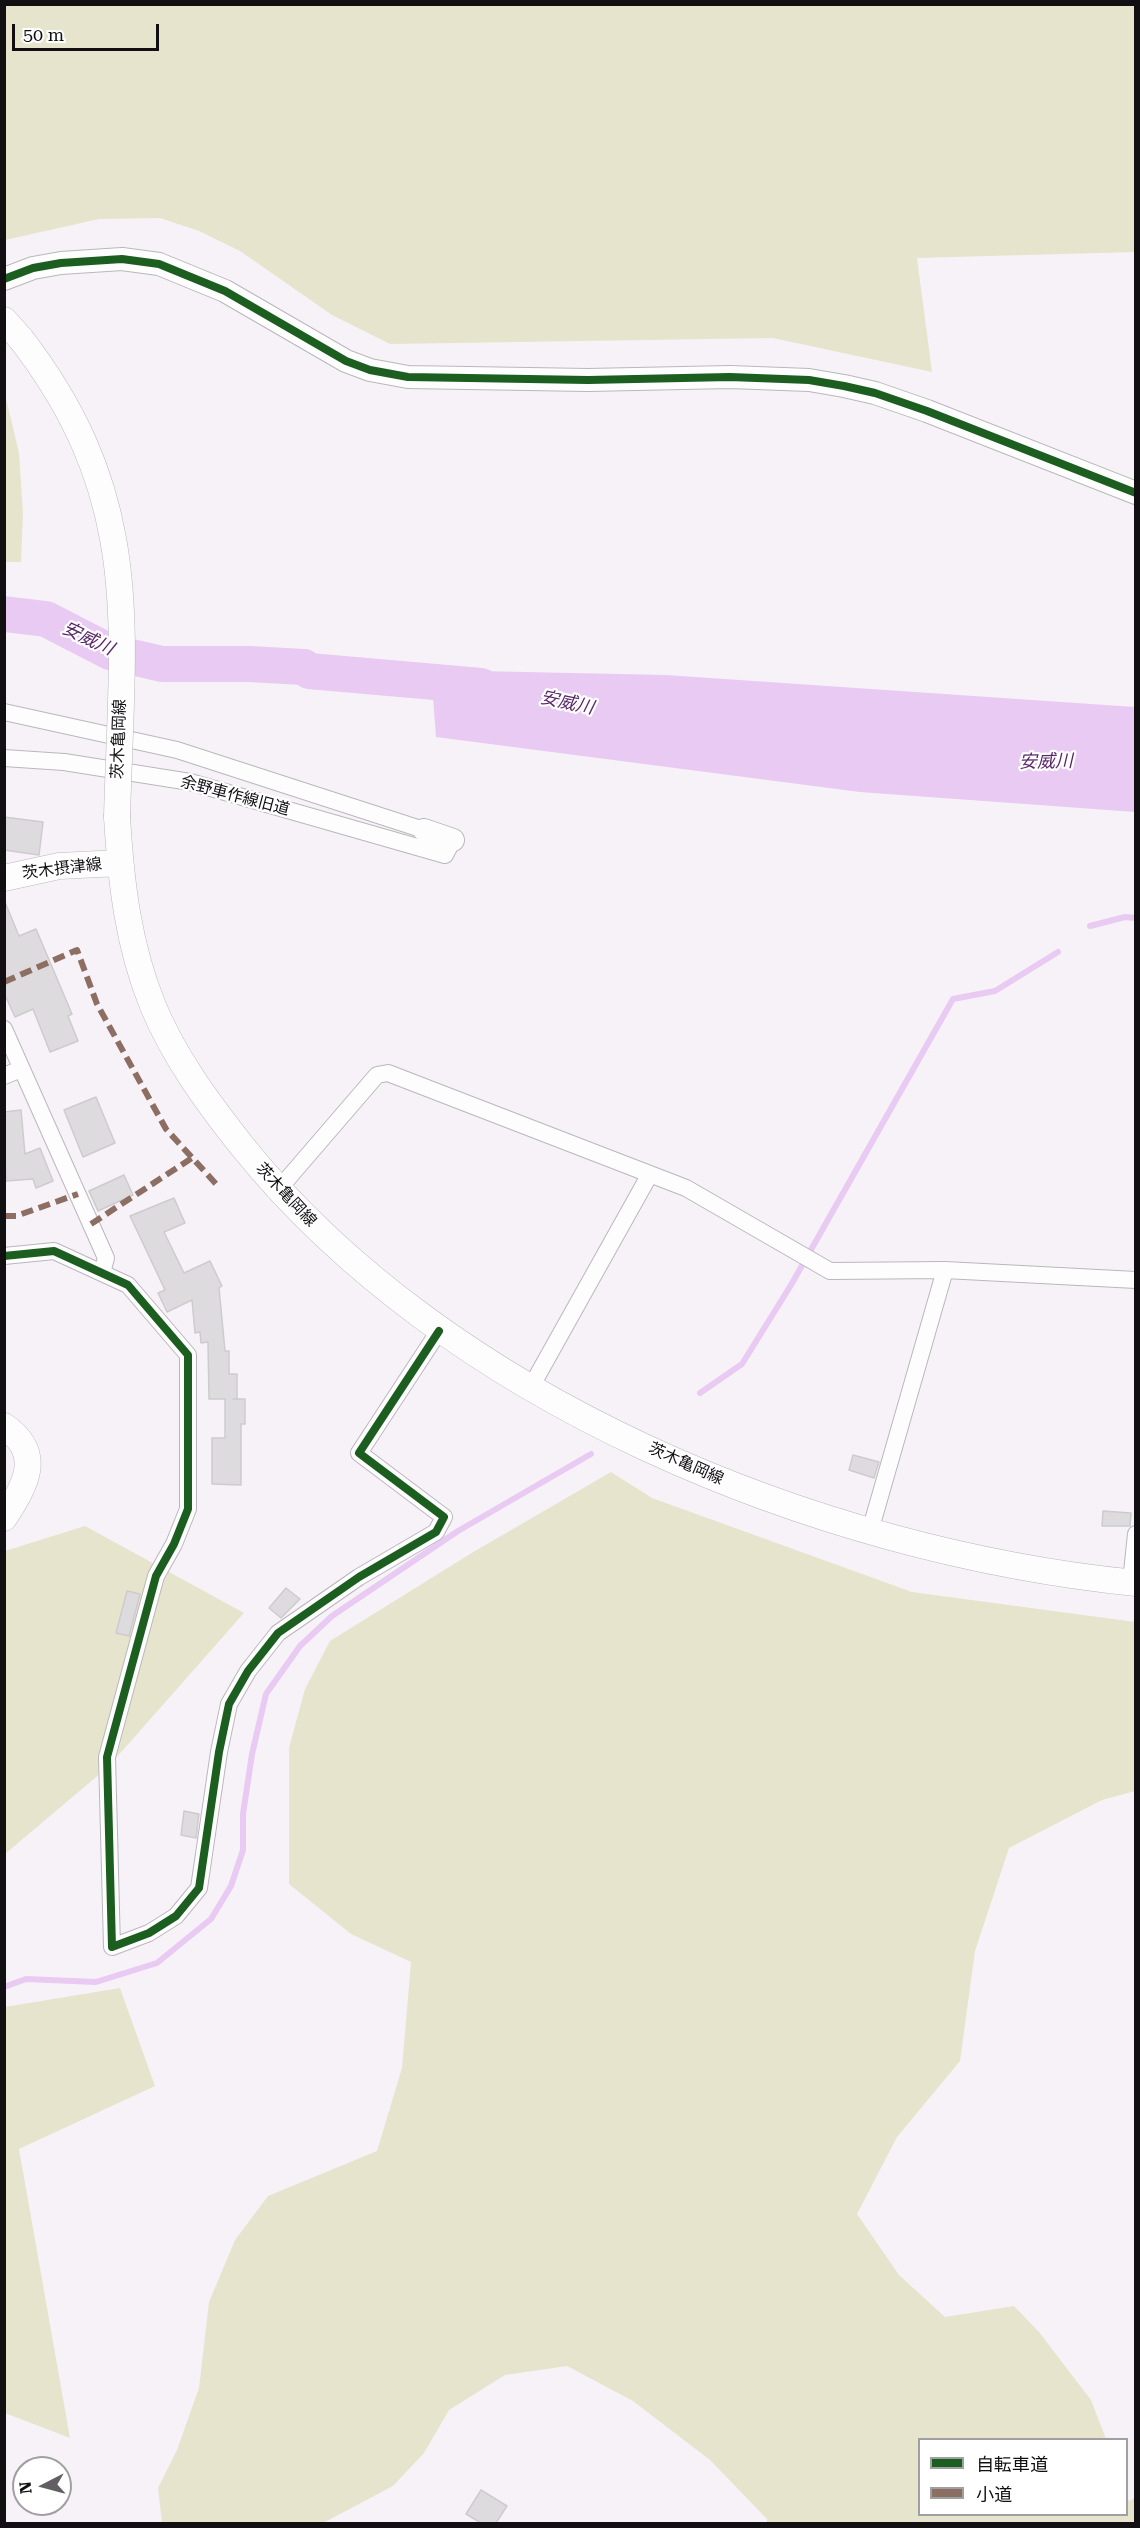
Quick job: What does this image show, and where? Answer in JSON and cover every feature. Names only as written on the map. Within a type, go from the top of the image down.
[{"type":"main road","name":"茨木亀岡線","points":[[4,320],[43,367],[72,415],[96,467],[112,522],[122,607],[117,817],[122,892],[133,945],[154,1007],[187,1072],[278,1190],[345,1255],[439,1331],[531,1387],[612,1429],[730,1484],[870,1531],[984,1560],[1133,1582]]},
{"type":"main road","name":"茨木摂津線","points":[[4,878],[59,866],[120,863]]},
{"type":"main road","points":[[4,1425],[20,1436],[28,1456],[25,1486],[4,1518]]},
{"type":"street","points":[[4,279],[33,268],[61,263],[141,260],[174,268],[225,291],[346,361],[370,370],[421,378],[809,380],[875,393],[1136,493]]},
{"type":"street","points":[[4,712],[177,750],[453,840]]},
{"type":"street","name":"余野車作線旧道","points":[[4,758],[64,762],[190,782],[446,855],[453,840]]},
{"type":"street","points":[[4,1029],[106,1258],[102,1273]]},
{"type":"street","points":[[4,1076],[21,1069]]},
{"type":"street","points":[[278,1190],[377,1075],[388,1073],[686,1188],[783,1241],[830,1271],[945,1270],[1136,1280]]},
{"type":"street","points":[[531,1387],[650,1174]]},
{"type":"street","points":[[4,1256],[54,1251],[128,1285],[188,1355],[188,1509],[174,1544],[156,1576],[107,1757],[112,1947],[149,1933],[176,1916],[199,1888],[219,1752],[229,1704],[248,1671],[279,1633],[359,1577],[436,1532],[444,1517],[359,1453],[439,1331]]},
{"type":"street","points":[[870,1531],[945,1270]]},
{"type":"street","points":[[1133,1582],[1136,1534]]},
{"type":"shaded area","points":[[4,5],[1135,5],[1135,252],[917,258],[932,372],[773,338],[390,344],[332,315],[240,251],[199,231],[160,218],[99,219],[5,240]]},
{"type":"shaded area","points":[[5,394],[19,453],[23,513],[21,562],[5,562]]},
{"type":"shaded area","points":[[611,1472],[652,1498],[912,1592],[1135,1622],[1135,1791],[1102,1800],[1009,1848],[975,1951],[960,2061],[897,2137],[857,2214],[899,2275],[945,2317],[1014,2306],[1039,2332],[1091,2400],[1106,2438],[918,2438],[918,2516],[1128,2516],[1128,2500],[1130,2501],[1135,2497],[1135,2523],[767,2523],[767,2519],[710,2460],[633,2401],[567,2366],[505,2375],[449,2410],[424,2453],[393,2486],[323,2523],[162,2523],[158,2488],[177,2450],[199,2388],[209,2302],[235,2240],[268,2196],[377,2151],[402,2068],[411,1962],[351,1934],[289,1884],[289,1748],[305,1689],[330,1641],[475,1551]]},
{"type":"shaded area","points":[[85,1526],[244,1613],[108,1767],[5,1854],[5,1551]]},
{"type":"shaded area","points":[[120,1988],[155,2086],[19,2149],[70,2438],[5,2413],[5,2007]]},
{"type":"water","points":[[431,670],[666,675],[1135,707],[1135,812],[860,792],[436,737]]},
{"type":"building","points":[[4,817],[43,822],[39,855],[4,850]]},
{"type":"building","points":[[5,902],[19,936],[36,929],[72,1014],[68,1016],[78,1041],[50,1052],[33,1009],[15,1017],[4,993]]},
{"type":"building","points":[[96,1097],[115,1143],[83,1157],[64,1110]]},
{"type":"building","points":[[21,1110],[25,1154],[40,1148],[53,1181],[36,1188],[33,1179],[6,1181],[4,1112]]},
{"type":"building","points":[[124,1175],[133,1195],[98,1211],[89,1191]]},
{"type":"building","points":[[174,1198],[185,1223],[164,1232],[184,1273],[210,1261],[222,1286],[219,1288],[225,1351],[229,1351],[229,1374],[237,1374],[237,1399],[245,1399],[245,1424],[241,1424],[241,1485],[212,1484],[212,1438],[225,1438],[225,1399],[209,1399],[208,1342],[201,1343],[200,1332],[195,1333],[192,1300],[167,1312],[158,1293],[165,1290],[130,1216]]},
{"type":"building","points":[[853,1455],[879,1462],[874,1478],[849,1470]]},
{"type":"building","points":[[1103,1511],[1131,1513],[1130,1526],[1102,1526]]},
{"type":"building","points":[[286,1588],[300,1599],[281,1618],[269,1608]]},
{"type":"building","points":[[127,1591],[140,1594],[129,1636],[116,1633]]},
{"type":"building","points":[[184,1811],[199,1814],[196,1838],[181,1835]]},
{"type":"building","points":[[481,2490],[507,2506],[496,2523],[481,2523],[466,2514]]},
{"type":"waterway","name":"安威川","points":[[4,614],[46,619],[110,652],[162,664],[249,664],[304,667],[309,671],[481,686]]},
{"type":"waterway","points":[[1090,926],[1125,917],[1136,918]]},
{"type":"waterway","points":[[700,1393],[742,1364],[791,1285],[953,999],[995,991],[1058,952]]},
{"type":"waterway","points":[[4,1987],[26,1979],[96,1982],[157,1963],[211,1919],[231,1886],[243,1850],[243,1814],[252,1754],[266,1694],[300,1646],[332,1616],[458,1531],[591,1454]]},
{"type":"marked path","points":[[4,982],[77,950],[97,1004],[166,1129],[217,1185]]},
{"type":"marked path","points":[[91,1224],[192,1158]]},
{"type":"marked path","points":[[4,1216],[16,1216],[78,1194]]},
{"type":"cycle path","points":[[4,279],[33,268],[61,263],[122,259],[159,264],[225,291],[346,361],[370,370],[408,377],[588,380],[730,377],[809,380],[844,386],[875,393],[927,411],[1136,493]]},
{"type":"cycle path","points":[[4,1256],[54,1251],[128,1285],[188,1355],[188,1509],[174,1544],[156,1576],[107,1757],[112,1947],[149,1933],[176,1916],[199,1888],[219,1752],[229,1704],[248,1671],[278,1633],[359,1577],[436,1532],[444,1517],[359,1453],[439,1331]]}]
